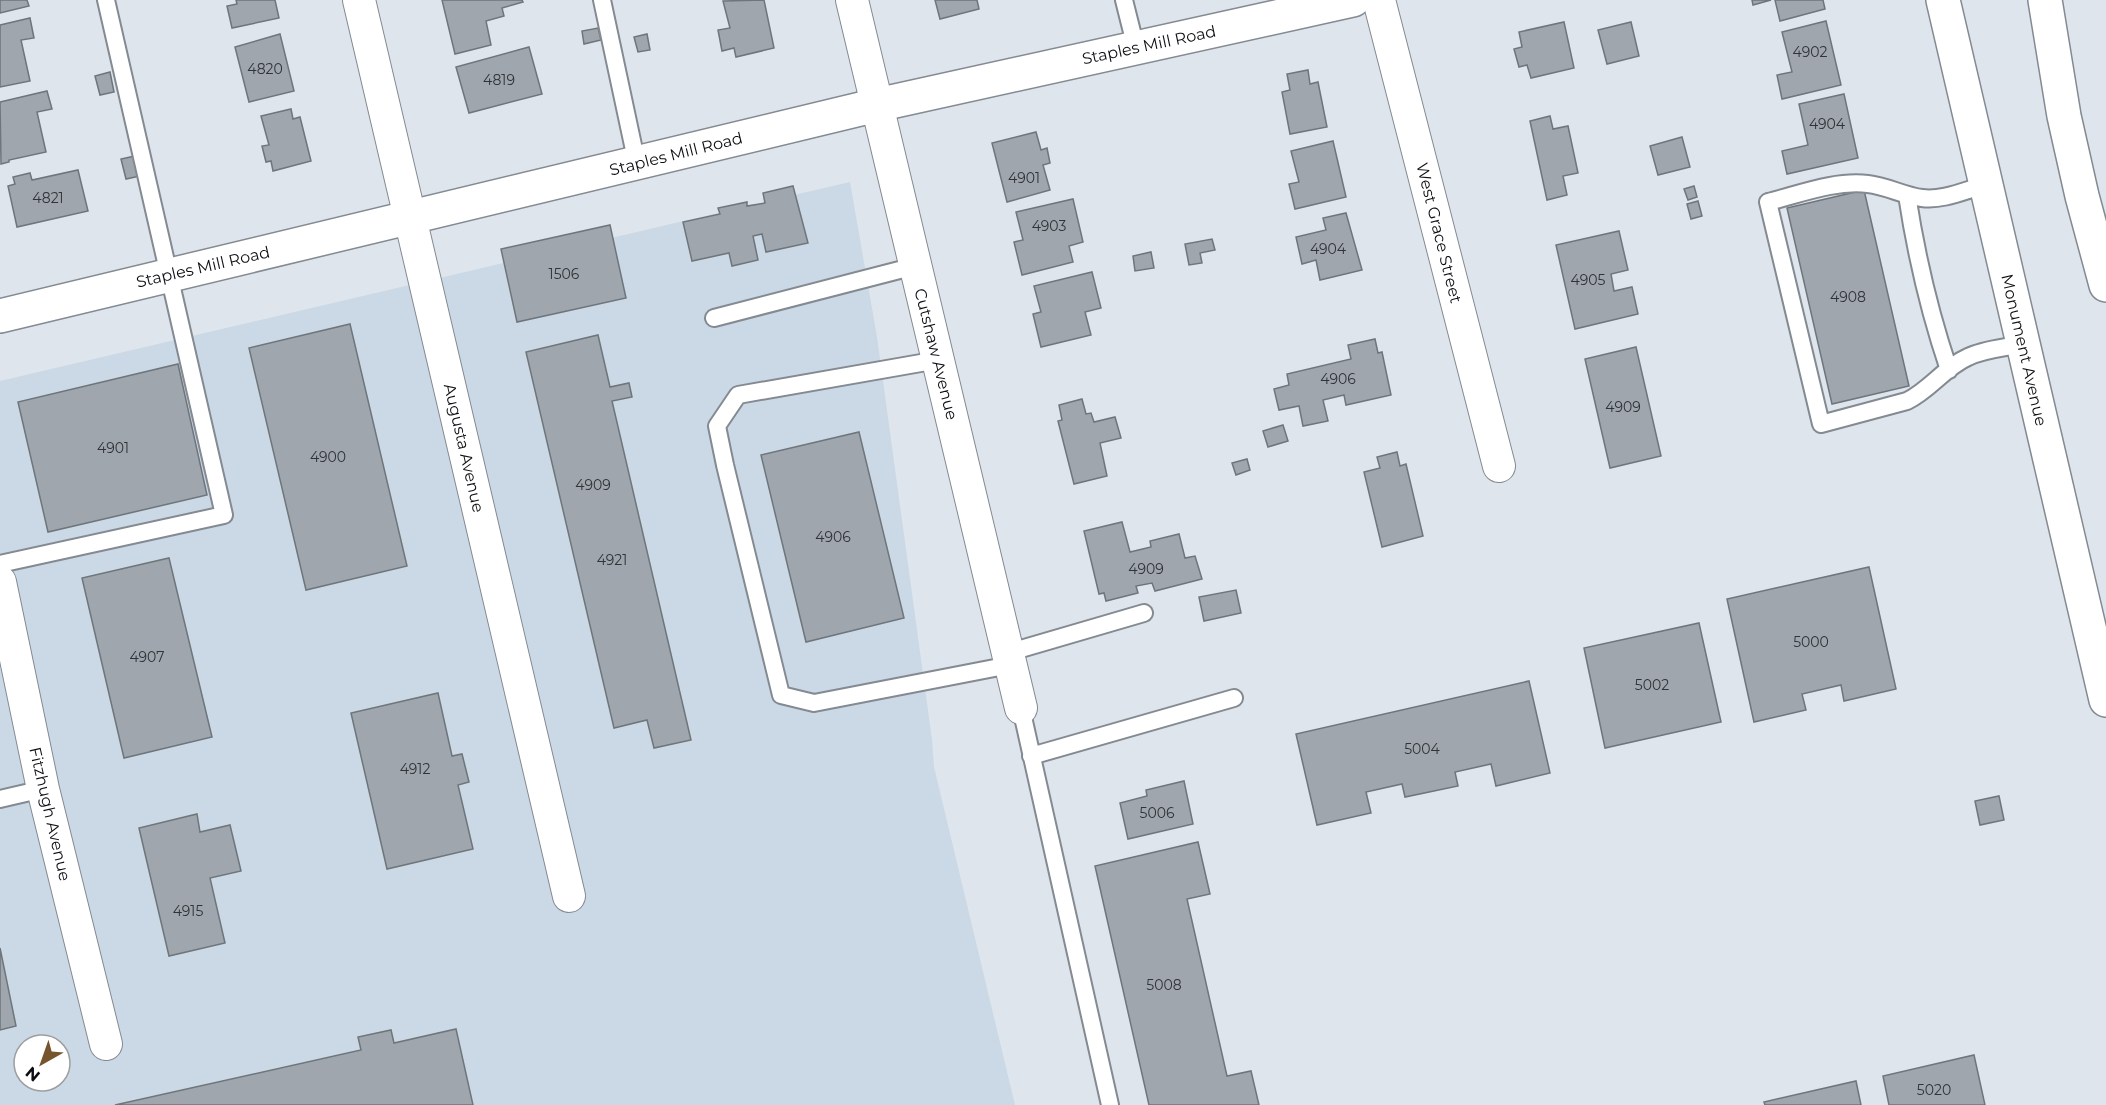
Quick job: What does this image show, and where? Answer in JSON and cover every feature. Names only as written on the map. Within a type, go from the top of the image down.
[{"type":"street","name":"Augusta Avenue","points":[[359,0],[569,896]]},
{"type":"street","name":"Cutshaw Avenue","points":[[852,0],[1021,708]]},
{"type":"street","name":"Staples Mill Road","points":[[0,316],[877,105],[1353,0]]},
{"type":"street","name":"West Grace Street","points":[[1379,0],[1499,466]]},
{"type":"street","name":"Monument Avenue","points":[[1943,0],[2106,700]]},
{"type":"street","points":[[2045,0],[2064,116],[2082,196],[2106,285]]},
{"type":"street","name":"Fitzhugh Avenue","points":[[0,582],[44,789],[106,1044]]},
{"type":"lane","points":[[0,564],[224,515],[106,0]]},
{"type":"lane","points":[[602,0],[637,164]]},
{"type":"lane","points":[[1124,0],[1136,48]]},
{"type":"lane","points":[[1986,185],[1933,199],[1907,195],[1868,184],[1849,184],[1821,188],[1768,202],[1821,424],[1907,401],[1918,396],[1966,357],[2022,344]]},
{"type":"lane","points":[[1907,195],[1911,224],[1936,328],[1949,370]]},
{"type":"lane","points":[[714,318],[915,266]]},
{"type":"lane","points":[[938,360],[738,395],[717,426],[781,695],[814,703],[1009,659],[1144,613]]},
{"type":"lane","points":[[1031,756],[1234,698]]},
{"type":"lane","points":[[1021,708],[1110,1105]]},
{"type":"lane","points":[[0,799],[44,789]]},
{"type":"shaded area","points":[[850,182],[877,337],[934,767],[1015,1105],[0,1105],[0,381]]},
{"type":"building","points":[[0,0],[27,0],[29,6],[0,13]]},
{"type":"building","points":[[236,0],[275,0],[279,18],[232,28],[227,6],[237,4]]},
{"type":"building","points":[[442,0],[522,0],[523,2],[502,8],[504,16],[486,21],[491,45],[455,54]]},
{"type":"building","points":[[764,0],[774,48],[736,57],[734,48],[722,51],[718,30],[730,28],[723,1]]},
{"type":"building","points":[[935,0],[977,0],[979,9],[940,19]]},
{"type":"building","points":[[1752,0],[1771,0],[1753,5]]},
{"type":"building","points":[[1775,0],[1823,0],[1825,9],[1780,21]]},
{"type":"building","points":[[30,18],[34,38],[21,40],[30,81],[0,87],[0,25]]},
{"type":"building","points":[[1826,21],[1841,85],[1782,99],[1777,75],[1792,72],[1782,32]]},
{"type":"building","points":[[1564,22],[1574,68],[1531,78],[1527,65],[1519,67],[1514,49],[1522,47],[1519,32]]},
{"type":"building","points":[[1631,22],[1639,56],[1607,64],[1598,30]]},
{"type":"building","points":[[598,28],[601,40],[584,44],[582,31]]},
{"type":"building","points":[[280,34],[294,91],[249,102],[235,47]]},
{"type":"building","points":[[647,34],[650,50],[638,52],[634,37]]},
{"type":"building","points":[[529,47],[542,94],[469,113],[456,67]]},
{"type":"building","points":[[1308,70],[1310,84],[1318,82],[1327,127],[1290,134],[1282,92],[1290,90],[1287,74]]},
{"type":"building","points":[[110,72],[114,92],[100,95],[95,76]]},
{"type":"building","points":[[47,91],[52,109],[37,112],[46,152],[9,160],[1,164],[0,102]]},
{"type":"building","points":[[1844,94],[1858,158],[1787,174],[1782,151],[1808,145],[1799,104]]},
{"type":"building","points":[[291,109],[293,119],[300,117],[311,161],[273,171],[271,161],[266,162],[262,146],[269,145],[261,116]]},
{"type":"building","points":[[1550,116],[1553,129],[1568,126],[1578,173],[1563,176],[1567,195],[1547,200],[1530,121]]},
{"type":"building","points":[[1036,132],[1041,150],[1047,148],[1050,163],[1043,165],[1050,190],[1007,202],[992,143]]},
{"type":"building","points":[[1682,137],[1690,167],[1658,175],[1650,146]]},
{"type":"building","points":[[1333,141],[1346,197],[1295,209],[1289,184],[1299,182],[1291,151]]},
{"type":"building","points":[[135,156],[140,176],[126,179],[121,159]]},
{"type":"building","points":[[78,170],[88,211],[17,227],[8,186],[15,184],[13,177],[30,173],[32,180]]},
{"type":"building","points":[[793,186],[808,243],[766,252],[762,234],[753,236],[758,260],[732,266],[729,253],[692,261],[683,222],[720,214],[718,208],[747,202],[747,206],[765,203],[763,193]]},
{"type":"building","points":[[1694,186],[1697,197],[1688,200],[1684,189]]},
{"type":"building","points":[[1864,190],[1909,386],[1832,404],[1787,208]]},
{"type":"building","points":[[1073,199],[1083,242],[1069,246],[1073,262],[1022,275],[1014,242],[1023,240],[1016,212]]},
{"type":"building","points":[[1698,201],[1702,216],[1691,219],[1687,204]]},
{"type":"building","points":[[1346,213],[1362,270],[1320,280],[1316,260],[1302,264],[1296,237],[1326,230],[1323,218]]},
{"type":"building","points":[[610,225],[626,298],[517,322],[501,249]]},
{"type":"building","points":[[1619,231],[1628,270],[1611,274],[1614,291],[1632,287],[1638,314],[1575,329],[1556,245]]},
{"type":"building","points":[[1212,239],[1215,250],[1200,253],[1202,263],[1189,265],[1185,244]]},
{"type":"building","points":[[1151,252],[1154,268],[1135,271],[1133,256]]},
{"type":"building","points":[[1092,272],[1101,308],[1085,312],[1091,335],[1041,347],[1033,314],[1041,312],[1034,286]]},
{"type":"building","points":[[350,324],[407,566],[306,590],[249,348]]},
{"type":"building","points":[[598,335],[610,387],[629,383],[632,397],[612,401],[691,740],[654,748],[647,720],[614,728],[526,352]]},
{"type":"building","points":[[1375,339],[1378,353],[1382,352],[1391,395],[1346,405],[1344,395],[1323,400],[1328,421],[1303,426],[1299,406],[1279,410],[1274,389],[1289,385],[1287,374],[1351,359],[1348,345]]},
{"type":"building","points":[[1636,347],[1661,456],[1610,468],[1585,359]]},
{"type":"building","points":[[178,364],[207,495],[48,532],[18,402]]},
{"type":"building","points":[[1082,399],[1086,414],[1091,413],[1094,422],[1115,417],[1121,438],[1100,443],[1107,476],[1074,484],[1058,421],[1062,420],[1059,405]]},
{"type":"building","points":[[1283,425],[1288,441],[1268,447],[1263,431]]},
{"type":"building","points":[[859,432],[904,618],[806,642],[761,455]]},
{"type":"building","points":[[1397,452],[1400,466],[1406,464],[1423,536],[1382,547],[1364,472],[1380,468],[1377,457]]},
{"type":"building","points":[[1247,459],[1250,470],[1236,475],[1232,463]]},
{"type":"building","points":[[1122,522],[1130,552],[1151,547],[1150,541],[1179,534],[1185,558],[1195,556],[1202,579],[1155,591],[1152,583],[1136,586],[1138,593],[1106,601],[1104,593],[1099,594],[1084,531]]},
{"type":"building","points":[[169,558],[212,737],[124,758],[82,578]]},
{"type":"building","points":[[1869,567],[1896,689],[1844,701],[1841,685],[1802,694],[1806,710],[1754,722],[1727,599]]},
{"type":"building","points":[[1236,590],[1241,613],[1204,621],[1199,597]]},
{"type":"building","points":[[1699,623],[1721,722],[1605,748],[1584,648]]},
{"type":"building","points":[[1529,681],[1550,773],[1496,786],[1491,764],[1455,772],[1458,786],[1405,797],[1402,784],[1366,792],[1371,813],[1317,825],[1296,734]]},
{"type":"building","points":[[438,693],[452,756],[462,754],[469,782],[458,785],[473,849],[387,869],[351,713]]},
{"type":"building","points":[[1184,781],[1193,824],[1128,839],[1120,803],[1147,796],[1146,790]]},
{"type":"building","points":[[1999,796],[2004,820],[1980,825],[1975,801]]},
{"type":"building","points":[[197,814],[200,832],[230,825],[241,871],[210,878],[225,943],[169,956],[139,828]]},
{"type":"building","points":[[1198,842],[1210,894],[1187,899],[1227,1076],[1251,1071],[1259,1105],[1149,1105],[1095,866]]},
{"type":"building","points":[[0,948],[16,1026],[0,1030]]},
{"type":"building","points":[[456,1029],[473,1105],[115,1105],[361,1050],[358,1037],[391,1030],[394,1043]]},
{"type":"building","points":[[1974,1055],[1985,1105],[1889,1105],[1883,1076]]},
{"type":"building","points":[[1856,1081],[1861,1105],[1765,1105],[1764,1102]]}]
